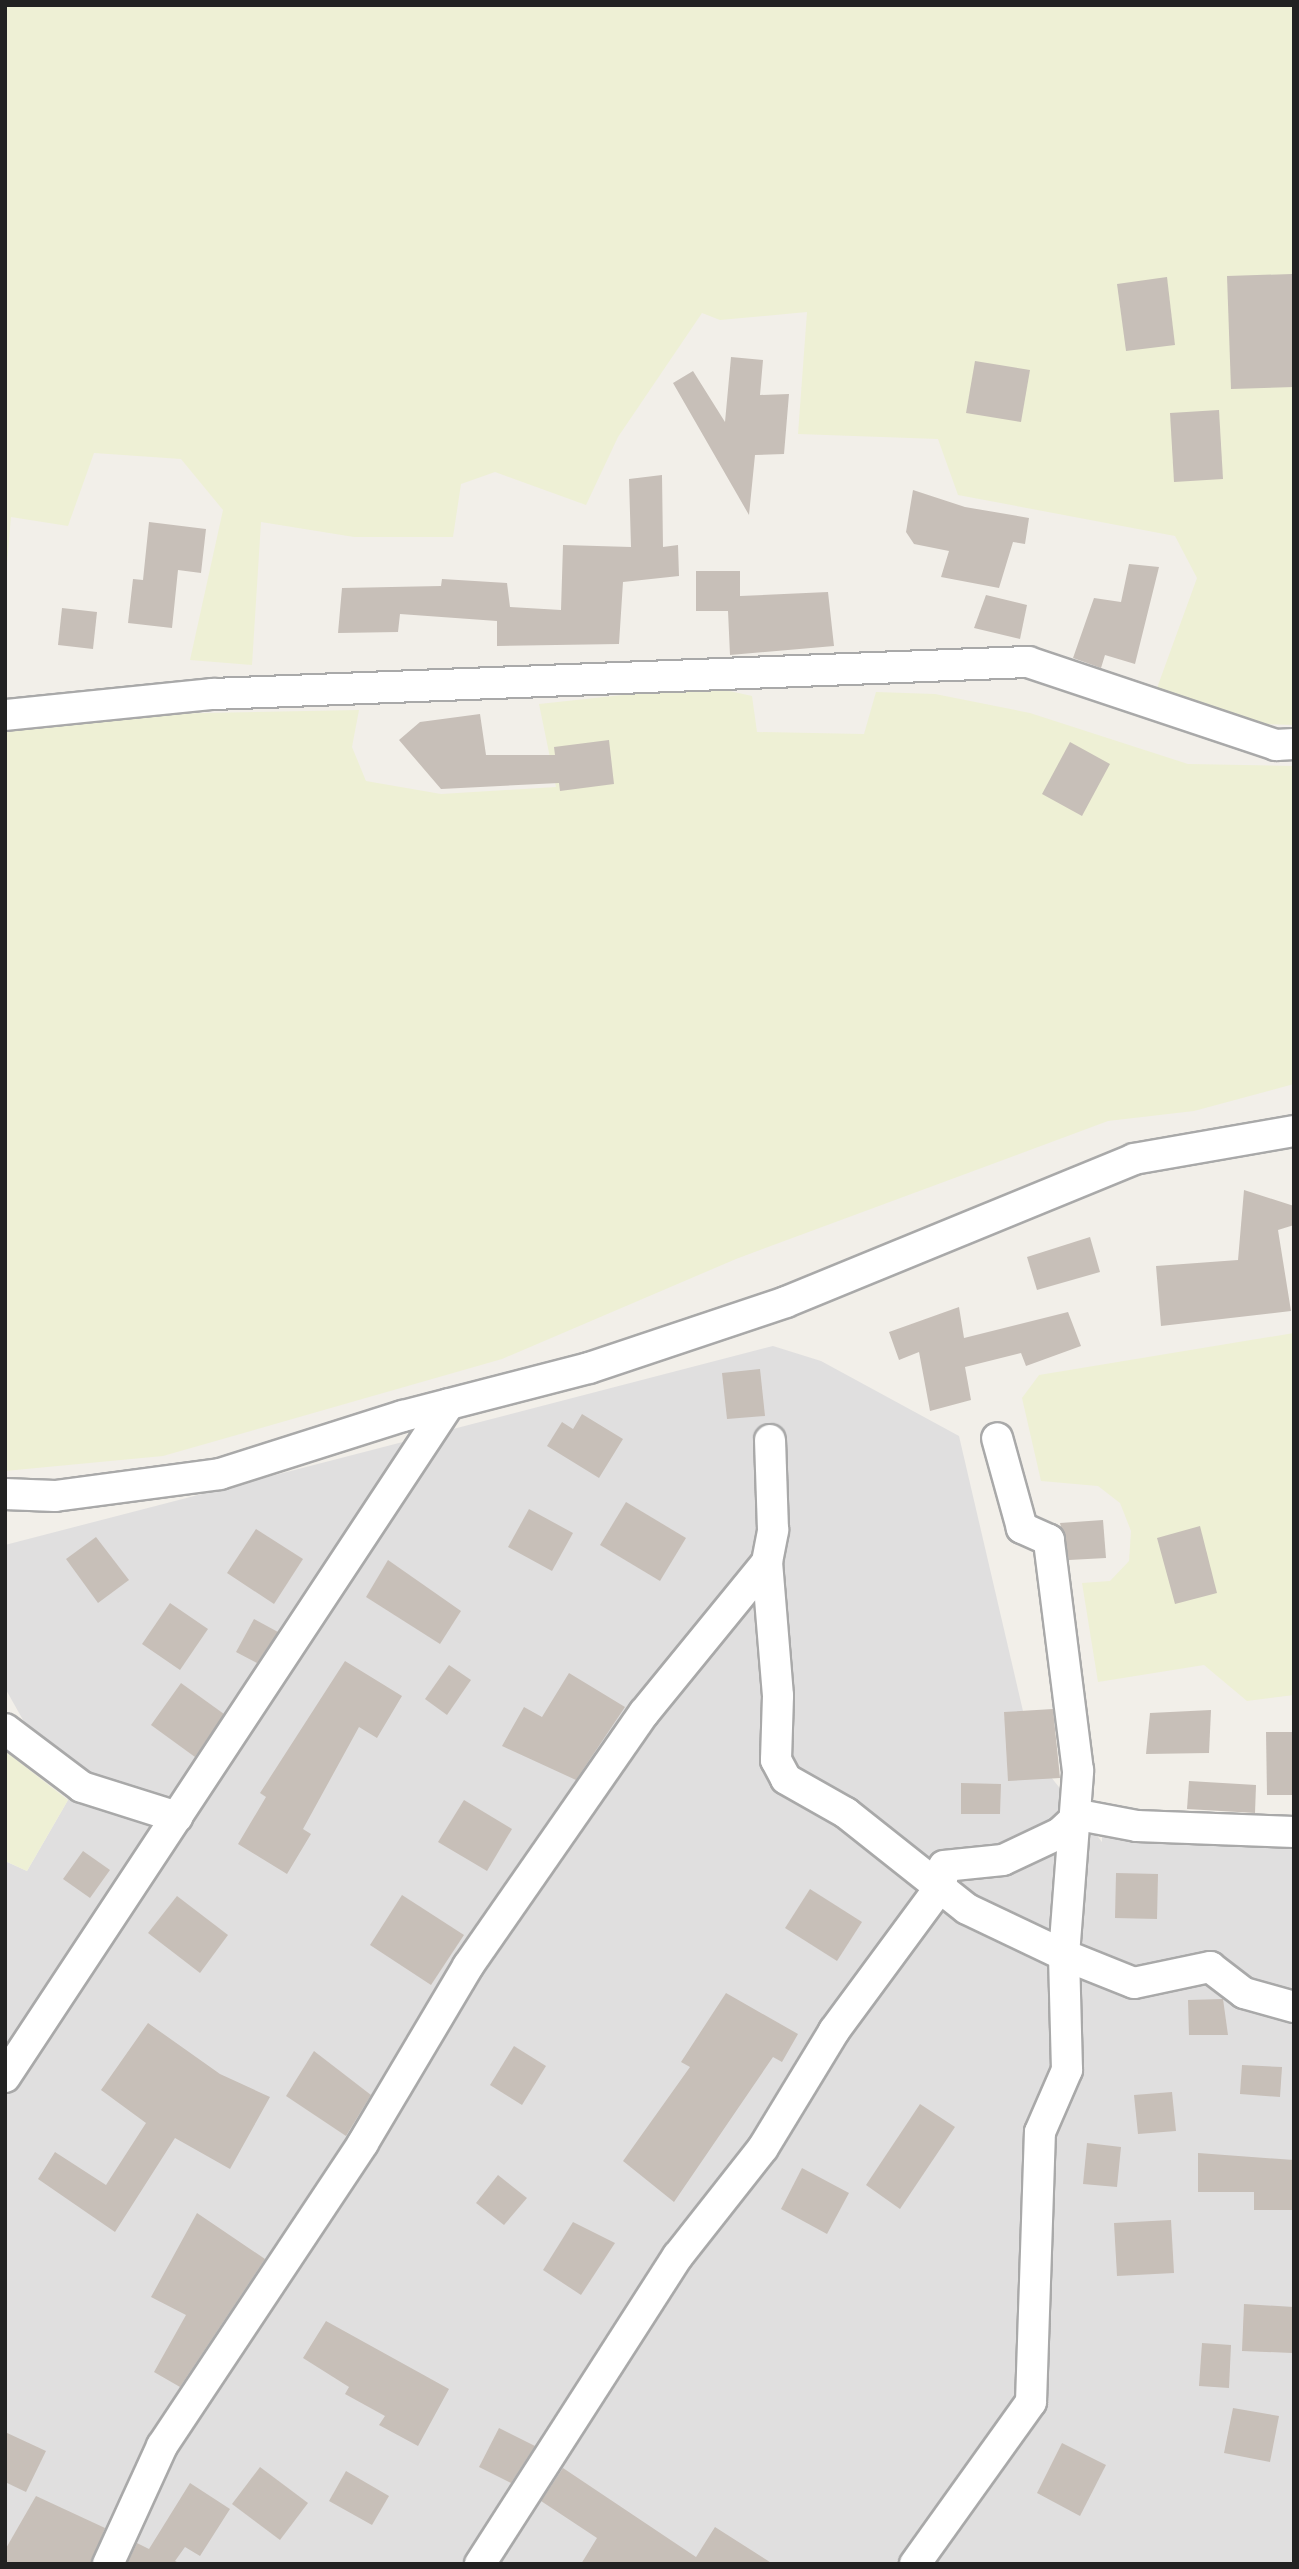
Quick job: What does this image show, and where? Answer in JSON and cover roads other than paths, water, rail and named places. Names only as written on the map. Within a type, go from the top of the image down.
[{"type":"street","points":[[5,715],[213,694],[1028,662],[1276,745],[1294,744]]},
{"type":"street","points":[[5,1494],[55,1496],[220,1474],[449,1404],[589,1368],[786,1302],[1134,1159],[1294,1131]]},
{"type":"street","points":[[5,2077],[449,1404]]},
{"type":"street","points":[[915,2564],[1031,2402],[1040,2132],[1067,2070],[1064,1955],[1079,1815],[1049,1540],[1022,1528],[998,1438]]},
{"type":"street","points":[[770,1440],[773,1530],[767,1562],[778,1696],[776,1760],[795,1786],[846,1814],[1000,1928],[1134,1983],[1210,1967],[1244,1993],[1294,2007]]},
{"type":"street","points":[[108,2564],[162,2446],[363,2143],[468,1966],[644,1713],[767,1562]]},
{"type":"street","points":[[5,1729],[82,1787],[177,1817]]},
{"type":"street","points":[[1079,1815],[1137,1826],[1294,1832]]},
{"type":"street","points":[[480,2564],[678,2256],[763,2148],[834,2031],[941,1886],[944,1866],[1003,1860],[1059,1833],[1079,1815]]}]
